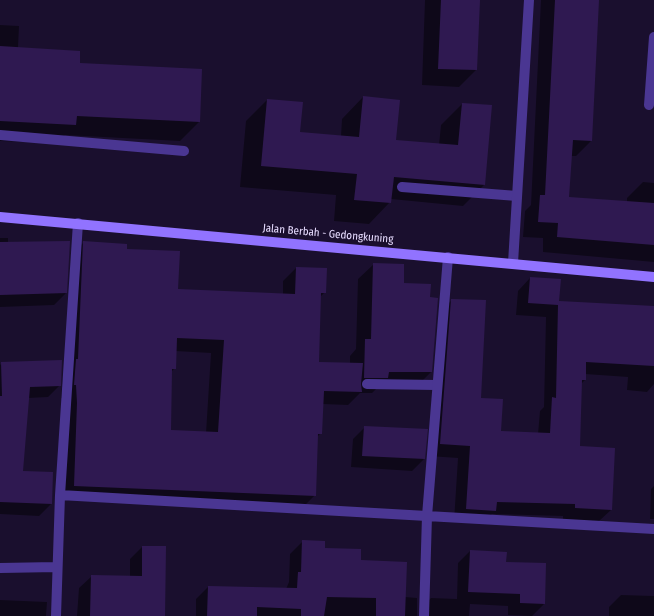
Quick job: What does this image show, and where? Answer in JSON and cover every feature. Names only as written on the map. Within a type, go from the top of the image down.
[{"type":"main road","name":"Jalan Berbah - Gedongkuning","points":[[0,217],[654,277]]},
{"type":"street","points":[[513,263],[529,0]]},
{"type":"street","points":[[649,105],[654,37]]},
{"type":"street","points":[[0,135],[184,150]]},
{"type":"street","points":[[402,187],[517,196]]},
{"type":"street","points":[[56,616],[56,567],[60,495],[78,223]]},
{"type":"street","points":[[424,616],[427,516],[436,385],[448,257]]},
{"type":"street","points":[[367,384],[436,385]]},
{"type":"street","points":[[60,495],[654,529]]},
{"type":"street","points":[[0,568],[56,567]]},
{"type":"building","points":[[441,0],[480,0],[477,70],[438,69]]},
{"type":"building","points":[[555,0],[599,0],[592,141],[573,140],[569,197],[654,203],[654,245],[557,237],[558,223],[538,222],[540,195],[545,195]]},
{"type":"building","points":[[0,46],[80,51],[80,63],[202,69],[200,122],[77,116],[76,125],[0,121]]},
{"type":"building","points":[[363,96],[400,100],[396,140],[458,145],[462,103],[492,105],[485,185],[394,177],[391,203],[354,200],[357,174],[261,166],[267,99],[303,102],[300,132],[359,137]]},
{"type":"building","points":[[70,241],[67,293],[0,295],[0,242]]},
{"type":"building","points":[[83,241],[127,244],[127,249],[180,251],[178,289],[295,294],[296,267],[327,268],[326,293],[321,293],[319,362],[363,363],[361,384],[362,392],[324,391],[322,434],[318,434],[316,496],[74,486],[77,403],[76,385],[74,385],[76,359],[78,359]],"holes":[[[177,338],[224,340],[218,432],[171,430],[172,369],[176,369]]]},
{"type":"building","points":[[373,263],[404,264],[404,283],[431,284],[430,297],[438,298],[432,372],[389,372],[388,378],[364,378],[365,339],[371,339]]},
{"type":"building","points":[[530,277],[561,279],[559,301],[654,306],[654,366],[586,362],[586,380],[582,380],[580,446],[615,448],[612,510],[575,508],[575,504],[497,502],[496,511],[466,509],[470,446],[440,444],[451,299],[486,300],[481,398],[503,399],[501,431],[550,433],[552,397],[556,398],[558,305],[528,303]]},
{"type":"building","points":[[62,360],[61,386],[30,387],[23,471],[53,472],[52,504],[0,502],[0,396],[2,396],[1,362]]},
{"type":"building","points":[[364,426],[428,429],[425,459],[362,456]]},
{"type":"building","points":[[302,540],[325,541],[325,548],[361,549],[361,560],[407,562],[405,616],[376,616],[376,598],[327,597],[324,616],[301,616],[301,609],[257,607],[257,616],[207,616],[208,586],[297,588],[298,572],[301,572]]},
{"type":"building","points":[[142,546],[166,546],[165,616],[90,616],[91,575],[142,576]]},
{"type":"building","points":[[470,550],[507,552],[506,562],[546,563],[545,604],[520,603],[520,594],[468,592]]}]
